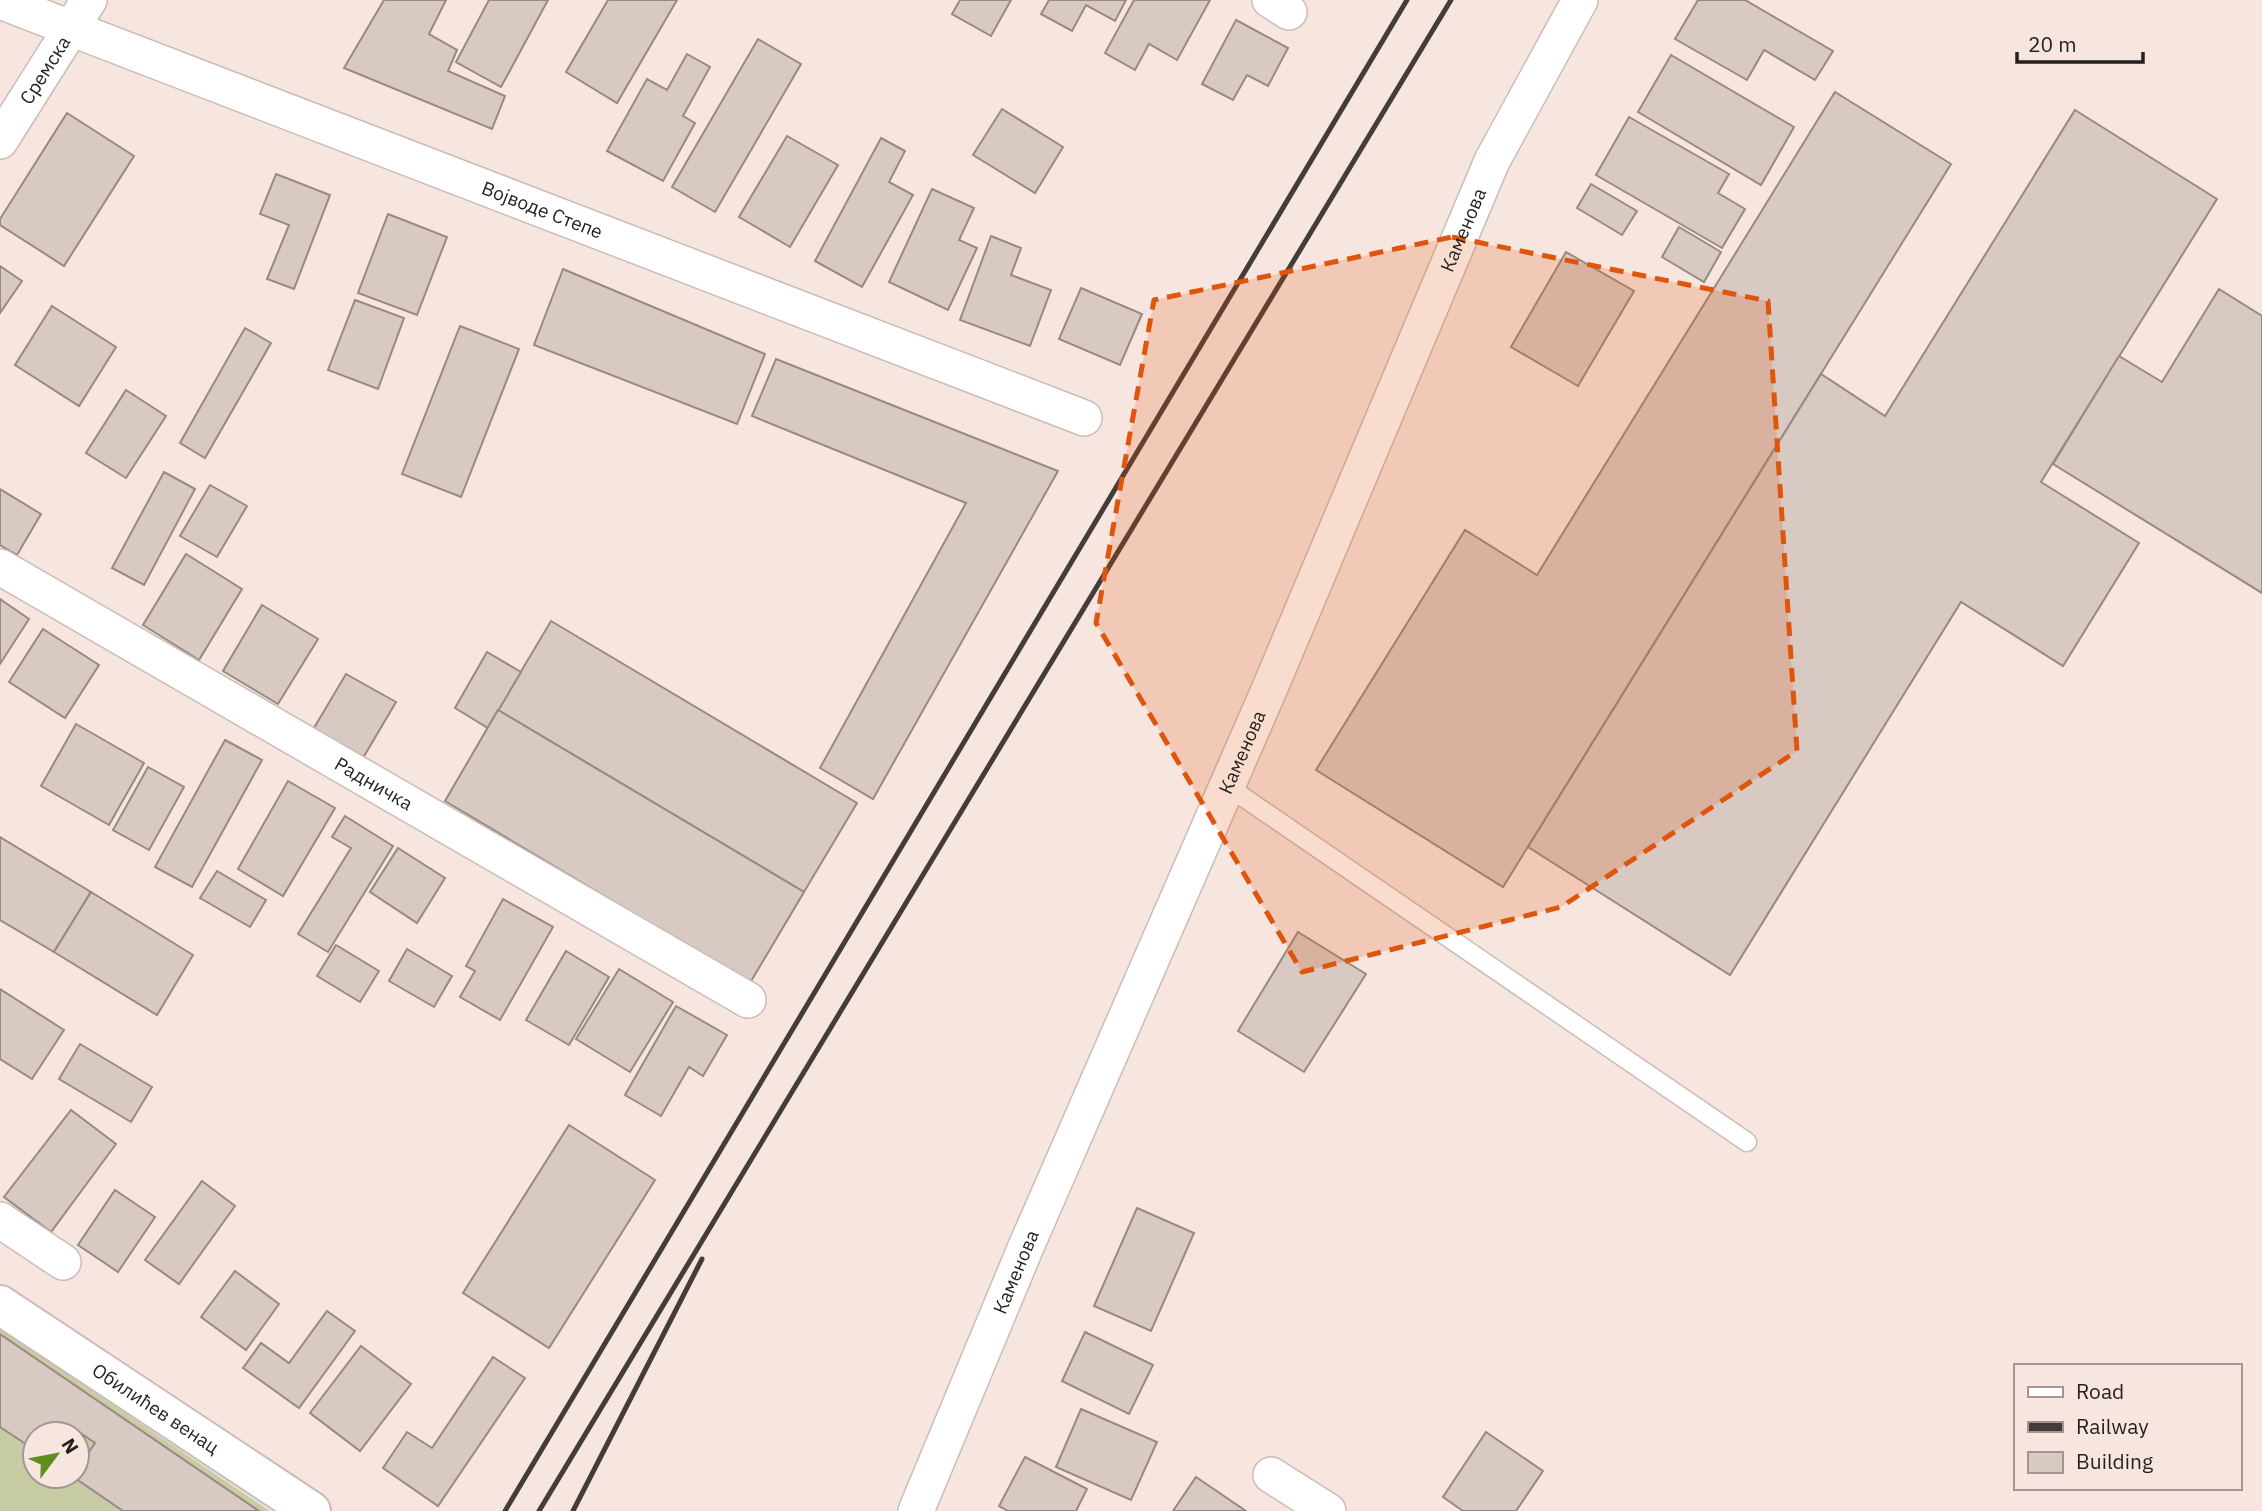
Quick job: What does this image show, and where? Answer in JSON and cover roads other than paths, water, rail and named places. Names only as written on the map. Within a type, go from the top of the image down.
[{"type":"main road","name":"Обилићев венац","points":[[0,1305],[311,1511]]},
{"type":"street","name":"Каменова","points":[[916,1511],[1025,1250],[1227,786],[1492,161],[1580,0]]},
{"type":"street","name":"Војводе Степе","points":[[0,1],[80,14],[1084,418]]},
{"type":"street","name":"Сремска","points":[[0,141],[80,14]]},
{"type":"street","name":"Радничка","points":[[0,567],[748,1000]]},
{"type":"street","points":[[0,1220],[63,1262]]},
{"type":"street","points":[[1271,1475],[1328,1511]]},
{"type":"lane","points":[[1227,786],[1747,1142]]},
{"type":"railway","points":[[505,1511],[1407,0]]},
{"type":"railway","points":[[539,1511],[1451,0]]},
{"type":"railway","points":[[573,1511],[702,1259]]}]
